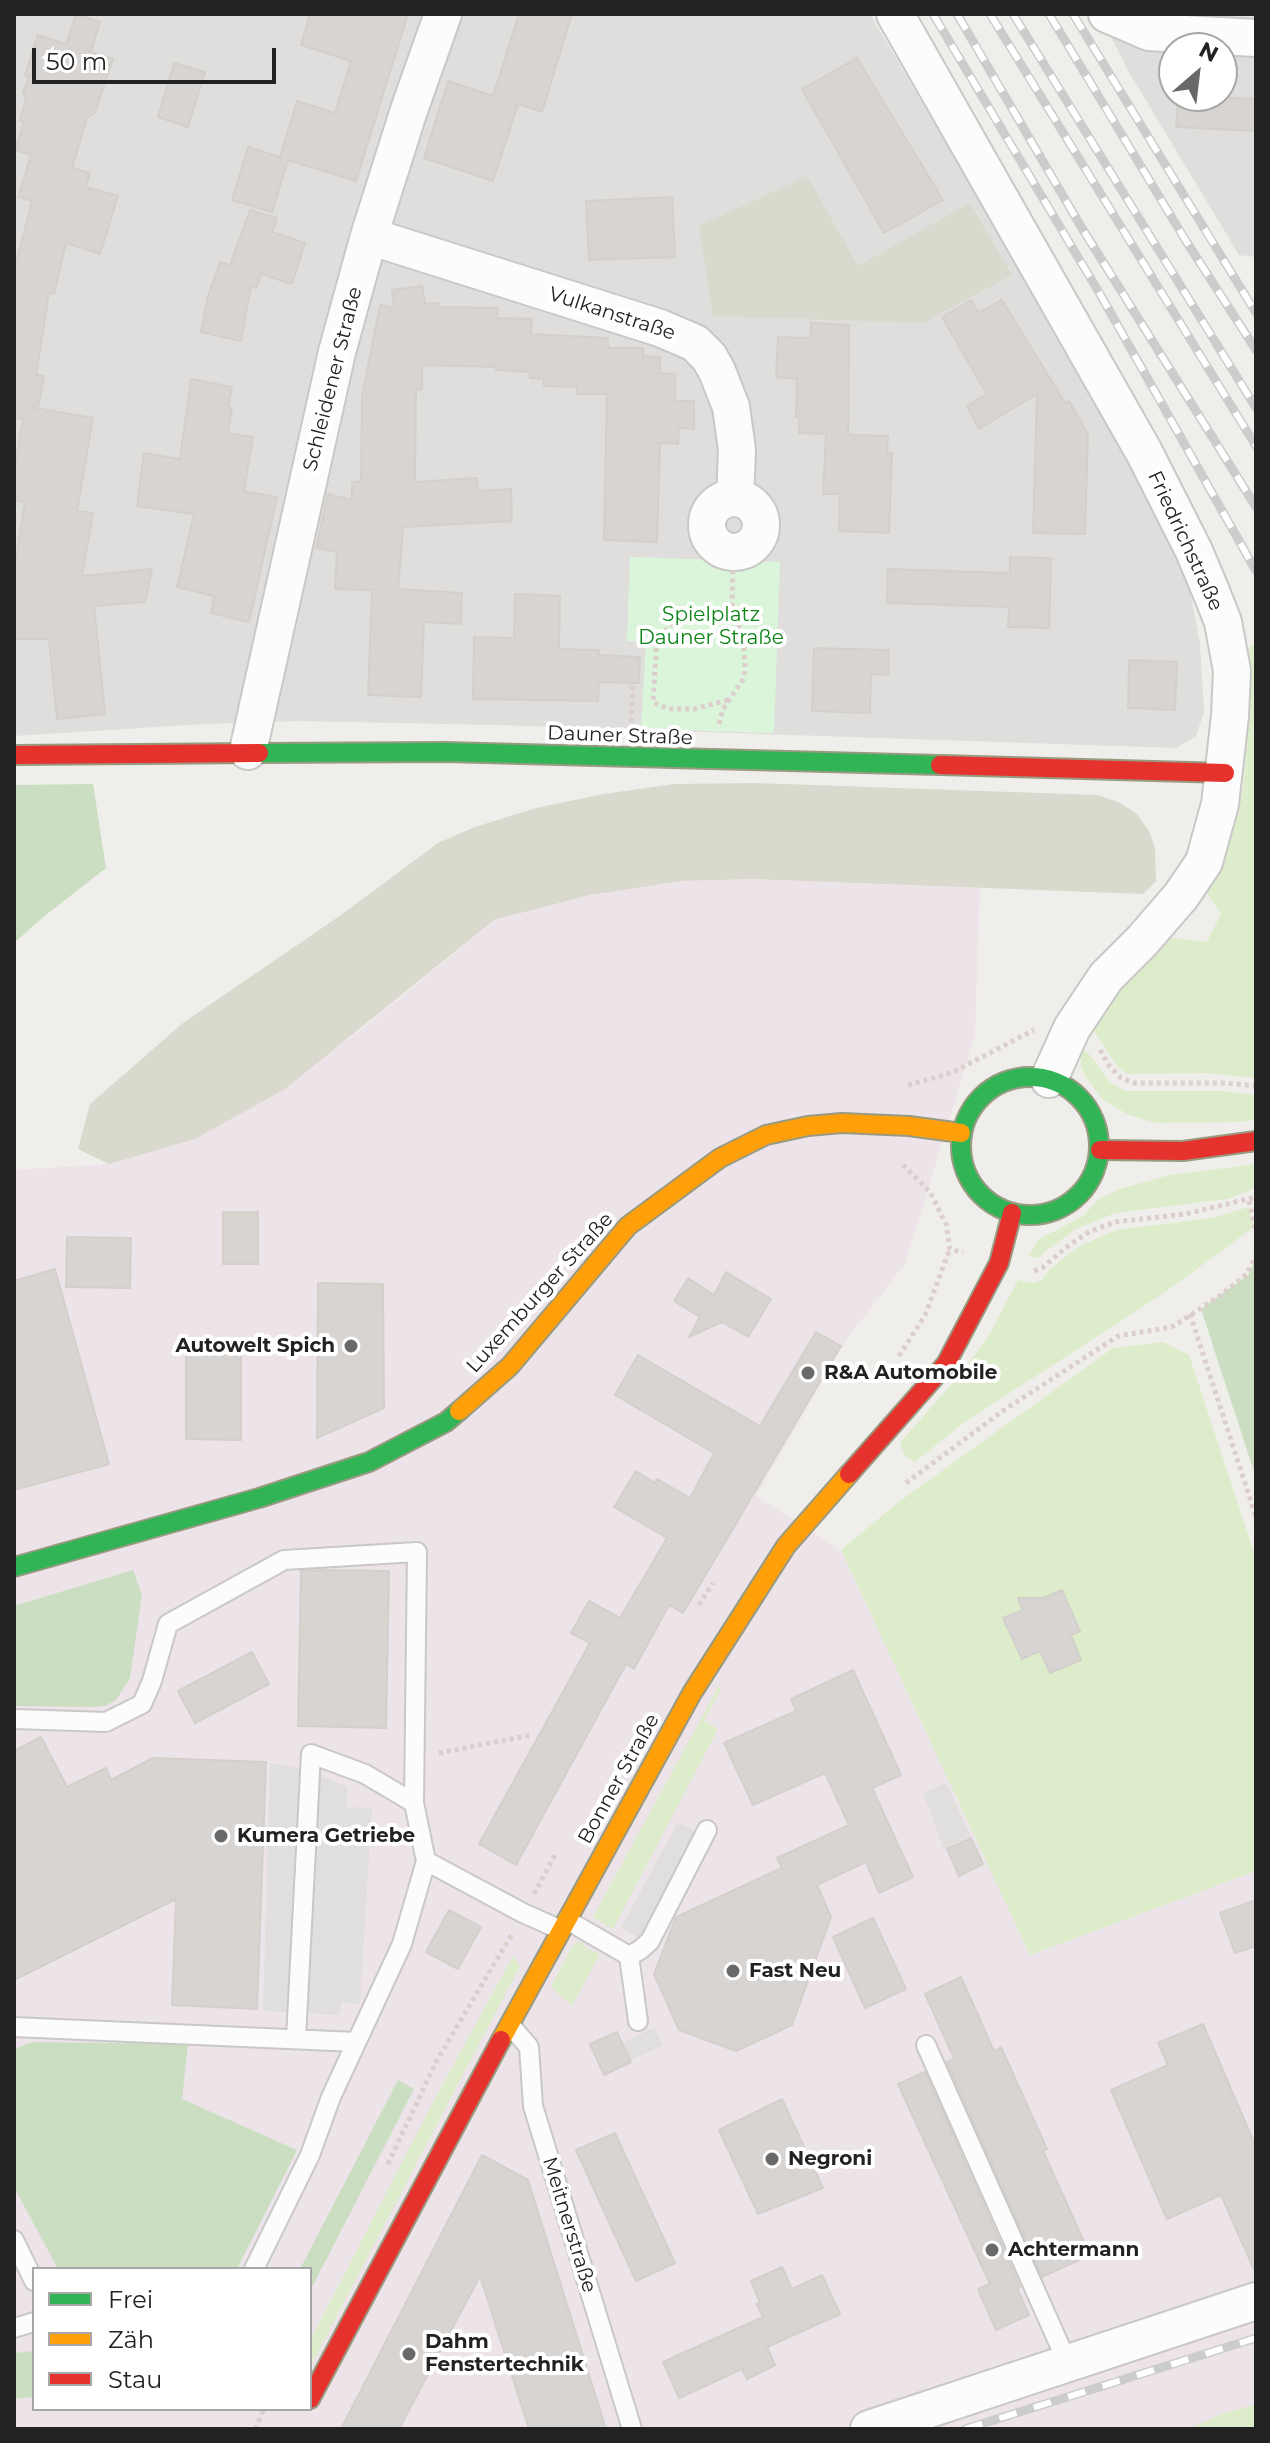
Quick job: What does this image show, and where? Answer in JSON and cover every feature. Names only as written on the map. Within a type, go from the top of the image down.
[{"type":"street","name":"Schleidener Straße","points":[[248,751],[337,352],[369,236],[443,14]]},
{"type":"street","name":"Friedrichstraße","points":[[895,14],[1144,452],[1194,551],[1223,622],[1232,671],[1225,773],[1204,862],[1181,896],[1106,977],[1072,1028],[1049,1079]]},
{"type":"street","points":[[1107,14],[1149,32],[1256,38]]},
{"type":"street","name":"Vulkanstraße","points":[[369,236],[660,328],[695,343],[717,371],[731,407],[737,450],[735,498],[717,504],[707,519],[707,528],[716,545],[733,552]]},
{"type":"street","name":"Dauner Straße","points":[[14,755],[445,752],[1225,773]]},
{"type":"street","points":[[1026,1076],[1049,1079],[1070,1089],[1087,1106],[1097,1127],[1100,1150],[1096,1170],[1086,1188],[1071,1203],[1053,1212],[1033,1216],[1012,1213],[993,1205],[977,1192],[966,1174],[961,1153],[961,1133],[969,1111],[984,1093],[1003,1082],[1026,1076]]},
{"type":"street","name":"Luxemburger Straße","points":[[14,1567],[259,1498],[369,1462],[446,1422],[510,1366],[628,1226],[720,1158],[766,1135],[842,1123],[909,1126],[961,1133]]},
{"type":"street","points":[[1100,1150],[1183,1151],[1256,1141]]},
{"type":"street","name":"Bonner Straße","points":[[312,2395],[654,1760],[738,1618],[804,1522],[946,1364],[999,1263],[1012,1213]]},
{"type":"street","points":[[869,2429],[1256,2301]]},
{"type":"lane","points":[[14,1719],[106,1722],[142,1704],[152,1681],[168,1624],[284,1560],[417,1552],[414,1803],[426,1861],[402,1944],[331,2097],[310,2155],[255,2267]]},
{"type":"lane","points":[[296,2038],[311,1754],[365,1774],[414,1803]]},
{"type":"lane","points":[[629,1956],[650,1941],[707,1830]]},
{"type":"lane","points":[[426,1861],[523,1913],[564,1925],[629,1956]]},
{"type":"lane","points":[[629,1956],[638,2021]]},
{"type":"lane","name":"Meitnerstraße","points":[[510,2024],[529,2047],[533,2106],[632,2429]]},
{"type":"lane","points":[[14,2027],[356,2042]]},
{"type":"lane","points":[[926,2045],[1068,2364]]},
{"type":"lane","points":[[14,2240],[32,2277]]},
{"type":"path","points":[[721,761],[718,725],[728,700],[744,678],[745,668],[743,632],[732,616],[733,552]]},
{"type":"path","points":[[728,700],[694,709],[668,709],[653,702],[657,638],[682,616],[732,616]]},
{"type":"path","points":[[900,1085],[913,1085],[951,1073],[1044,1023],[1056,1022],[1090,1039],[1110,1067],[1121,1078],[1134,1083],[1256,1086]]},
{"type":"path","points":[[903,1165],[930,1192],[946,1224],[950,1249],[1029,1272],[1042,1268],[1089,1232],[1115,1222],[1185,1214],[1256,1197]]},
{"type":"path","points":[[1249,1201],[1256,1232]]},
{"type":"path","points":[[906,1483],[1004,1410],[1118,1336],[1172,1327],[1247,1274],[1256,1255]]},
{"type":"path","points":[[1190,1314],[1256,1517]]},
{"type":"path","points":[[414,1758],[532,1735]]},
{"type":"shaded area","points":[[14,14],[870,14],[1162,516],[1187,574],[1200,644],[1204,712],[1196,736],[1176,748],[298,721],[14,736]]},
{"type":"shaded area","points":[[1100,14],[1256,14],[1256,257],[1239,255],[1127,69]]},
{"type":"shaded area","points":[[807,176],[858,266],[970,203],[1012,275],[923,323],[713,316],[699,226]]},
{"type":"shaded area","points":[[755,783],[1098,795],[1136,813],[1149,831],[1155,848],[1156,881],[1143,894],[752,879],[681,881],[590,895],[494,920],[285,1089],[195,1139],[109,1164],[78,1149],[90,1104],[183,1023],[341,915],[438,843],[475,827],[536,808],[604,794],[674,784]]},
{"type":"shaded area","points":[[752,879],[980,888],[975,1036],[905,1264],[846,1340],[756,1496],[841,1550],[1030,1955],[1256,1871],[1256,2429],[14,2429],[14,1170],[109,1164],[349,1039],[495,920],[632,887],[681,881]]},
{"type":"shaded area","points":[[270,1763],[307,1770],[347,1787],[347,1807],[372,1808],[360,2004],[341,2002],[340,2015],[263,2011]]},
{"type":"shaded area","points":[[946,1783],[971,1836],[944,1849],[923,1793]]},
{"type":"shaded area","points":[[678,1822],[700,1834],[643,1940],[621,1928]]},
{"type":"shaded area","points":[[654,2027],[663,2045],[631,2060],[623,2043]]},
{"type":"green space","name":"Spielplatz Dauner Straße","points":[[630,557],[780,562],[774,733],[641,729],[646,642],[627,641]]},
{"type":"green space","points":[[1256,643],[1256,1078],[1206,1073],[1127,1074],[1117,1066],[1096,1034],[1087,1027],[1165,937],[1207,942],[1221,914],[1203,888],[1234,823],[1243,789],[1248,724],[1241,652]]},
{"type":"green space","points":[[93,784],[106,868],[14,943],[14,785]]},
{"type":"green space","points":[[1080,1048],[1089,1054],[1110,1082],[1125,1091],[1221,1091],[1256,1095],[1256,1120],[1156,1123],[1129,1115],[1103,1100],[1087,1079],[1081,1068]]},
{"type":"green space","points":[[1256,1164],[1256,1187],[1248,1191],[1227,1199],[1115,1213],[1076,1229],[1039,1258],[1029,1256],[1039,1239],[1082,1217],[1099,1199],[1120,1189],[1170,1175]]},
{"type":"green space","points":[[1249,1207],[1254,1227],[1164,1293],[965,1422],[915,1462],[905,1456],[900,1443],[988,1337],[1018,1280],[1033,1283],[1042,1280],[1050,1269],[1078,1247],[1116,1230],[1212,1218]]},
{"type":"green space","points":[[1256,1259],[1256,1478],[1201,1309],[1248,1275]]},
{"type":"green space","points":[[1163,1342],[1189,1355],[1256,1559],[1256,1871],[1030,1955],[841,1550],[900,1501],[1113,1348]]},
{"type":"green space","points":[[133,1570],[142,1595],[130,1678],[116,1700],[94,1707],[14,1706],[14,1606]]},
{"type":"green space","points":[[720,1684],[720,1691],[704,1721],[718,1729],[613,1929],[593,1917]]},
{"type":"green space","points":[[581,1942],[586,1948],[600,1954],[572,2006],[551,1987],[574,1943]]},
{"type":"green space","points":[[513,1956],[520,1966],[312,2363],[312,2337],[432,2104]]},
{"type":"green space","points":[[32,2042],[188,2044],[182,2099],[297,2150],[238,2267],[57,2267],[14,2187],[14,2049]]},
{"type":"green space","points":[[398,2080],[414,2089],[312,2287],[312,2267],[301,2267]]},
{"type":"green space","points":[[32,2351],[32,2397],[14,2399],[14,2353]]},
{"type":"green space","points":[[1256,2404],[1256,2429],[1189,2429],[1219,2415]]},
{"type":"building","points":[[76,14],[100,22],[91,52],[113,59],[95,113],[87,118],[72,168],[90,173],[86,187],[118,196],[100,254],[66,243],[54,294],[49,293],[36,375],[44,376],[38,408],[30,407],[93,418],[77,511],[93,513],[82,576],[152,569],[145,602],[94,606],[105,714],[57,719],[49,639],[16,639],[14,571],[25,502],[14,500],[14,471],[23,419],[14,418],[14,272],[32,201],[18,197],[31,155],[15,150],[24,122],[20,120],[26,98],[23,93],[29,77],[25,75],[38,35],[66,44]]},
{"type":"building","points":[[310,14],[408,14],[356,181],[288,160],[272,212],[232,200],[248,147],[280,157],[297,101],[335,113],[351,61],[301,45]]},
{"type":"building","points":[[519,14],[572,14],[542,112],[518,104],[493,181],[424,158],[448,81],[493,96]]},
{"type":"building","points":[[857,58],[943,200],[884,233],[802,89]]},
{"type":"building","points":[[174,63],[205,72],[188,127],[158,117]]},
{"type":"building","points":[[1238,98],[1256,99],[1256,131],[1176,127],[1177,112],[1238,112]]},
{"type":"building","points":[[672,197],[675,257],[589,260],[586,201]]},
{"type":"building","points":[[250,210],[277,218],[272,232],[305,243],[292,284],[261,274],[256,288],[251,286],[241,341],[201,332],[208,296],[220,262],[230,265]]},
{"type":"building","points":[[422,286],[425,304],[498,308],[497,318],[532,319],[531,334],[608,338],[608,348],[643,348],[643,356],[660,357],[660,373],[675,374],[675,401],[694,401],[694,429],[679,428],[678,444],[660,443],[657,542],[604,540],[607,394],[577,394],[577,387],[544,386],[544,379],[530,378],[530,372],[496,370],[496,367],[422,365],[422,389],[416,390],[415,482],[477,478],[478,491],[511,489],[512,521],[403,527],[398,589],[462,593],[461,624],[424,622],[421,697],[368,695],[372,590],[335,589],[337,552],[316,548],[328,494],[352,500],[352,482],[361,481],[362,397],[380,305],[394,308],[392,290]]},
{"type":"building","points":[[971,300],[978,313],[1002,300],[1065,403],[1069,401],[1088,434],[1085,534],[1033,533],[1037,394],[979,429],[967,406],[987,394],[942,317]]},
{"type":"building","points":[[811,323],[849,325],[848,435],[888,436],[887,452],[892,453],[889,533],[839,531],[840,494],[823,494],[826,434],[799,433],[800,418],[796,417],[797,379],[776,377],[778,337],[811,338]]},
{"type":"building","points":[[191,379],[232,387],[228,433],[253,437],[244,491],[277,497],[249,622],[211,613],[214,596],[177,587],[194,514],[137,506],[144,453],[180,459]]},
{"type":"building","points":[[1010,557],[1051,558],[1049,628],[1008,627],[1009,607],[887,603],[888,569],[1010,573]]},
{"type":"building","points":[[515,594],[560,596],[559,649],[599,650],[599,655],[640,657],[639,683],[599,682],[598,701],[473,699],[474,637],[514,638]]},
{"type":"building","points":[[814,648],[889,650],[888,675],[871,674],[870,713],[812,711]]},
{"type":"building","points":[[1129,660],[1177,662],[1175,710],[1128,708]]},
{"type":"building","points":[[223,1212],[258,1212],[258,1264],[223,1264]]},
{"type":"building","points":[[67,1237],[131,1238],[130,1288],[66,1287]]},
{"type":"building","points":[[55,1269],[109,1464],[14,1490],[14,1281]]},
{"type":"building","points":[[726,1272],[771,1299],[748,1337],[722,1322],[689,1337],[700,1317],[674,1301],[688,1278],[714,1295]]},
{"type":"building","name":"Autowelt Spich","points":[[318,1283],[383,1284],[384,1408],[317,1438]]},
{"type":"building","points":[[816,1332],[841,1346],[683,1613],[669,1605],[634,1669],[626,1664],[516,1865],[479,1844],[590,1643],[571,1633],[589,1601],[620,1618],[667,1538],[614,1507],[636,1471],[690,1498],[714,1453],[615,1395],[638,1355],[760,1426]]},
{"type":"building","points":[[186,1352],[241,1352],[241,1440],[186,1439]]},
{"type":"building","points":[[301,1571],[389,1571],[386,1728],[298,1726]]},
{"type":"building","points":[[1062,1590],[1080,1631],[1071,1635],[1081,1660],[1050,1673],[1040,1651],[1022,1659],[1003,1618],[1023,1610],[1018,1598],[1043,1598]]},
{"type":"building","points":[[252,1652],[269,1684],[195,1723],[178,1691]]},
{"type":"building","points":[[853,1670],[901,1775],[872,1788],[913,1877],[879,1893],[866,1862],[817,1885],[831,1917],[792,2025],[736,2051],[679,2030],[654,1974],[676,1917],[782,1868],[777,1858],[849,1825],[825,1773],[753,1805],[724,1743],[796,1711],[791,1699]]},
{"type":"building","points":[[41,1737],[67,1787],[106,1768],[111,1780],[153,1758],[266,1762],[257,2009],[172,2005],[176,1899],[14,1980],[14,1751]]},
{"type":"building","points":[[971,1838],[983,1864],[959,1876],[947,1849]]},
{"type":"building","points":[[1256,1900],[1256,1946],[1235,1953],[1220,1913]]},
{"type":"building","points":[[449,1910],[481,1927],[458,1969],[426,1952]]},
{"type":"building","points":[[873,1918],[906,1989],[865,2008],[833,1937]]},
{"type":"building","points":[[961,1977],[994,2051],[1001,2047],[1090,2255],[1042,2277],[947,2062],[954,2058],[925,1994]]},
{"type":"building","points":[[1203,2024],[1256,2147],[1256,2274],[1221,2195],[1167,2219],[1111,2090],[1168,2065],[1158,2043]]},
{"type":"building","points":[[617,2032],[631,2062],[604,2075],[590,2044]]},
{"type":"building","points":[[925,2072],[1020,2287],[1017,2288],[1029,2315],[996,2330],[978,2289],[990,2284],[898,2084]]},
{"type":"building","name":"Negroni","points":[[782,2099],[823,2188],[758,2214],[719,2130]]},
{"type":"building","points":[[615,2133],[675,2263],[636,2281],[576,2150]]},
{"type":"building","points":[[482,2155],[528,2180],[606,2429],[529,2429],[480,2276],[399,2429],[341,2429]]},
{"type":"building","points":[[782,2267],[792,2289],[822,2275],[840,2314],[767,2347],[775,2365],[747,2379],[742,2369],[679,2398],[663,2362],[763,2317],[751,2281]]},
{"type":"railway","points":[[933,14],[1100,294],[1256,571]]},
{"type":"railway","points":[[957,14],[1080,225],[1256,507]]},
{"type":"railway","points":[[990,14],[1256,446]]},
{"type":"railway","points":[[1013,14],[1256,408]]},
{"type":"railway","points":[[1049,14],[1186,241],[1256,350]]},
{"type":"railway","points":[[1073,14],[1256,313]]},
{"type":"railway","points":[[965,2429],[1256,2338]]},
{"type":"traffic: fast","points":[[259,753],[445,752],[940,765]]},
{"type":"traffic: fast","points":[[1030,1077],[1057,1082],[1079,1097],[1094,1119],[1099,1146],[1094,1173],[1079,1195],[1057,1210],[1030,1215],[1003,1210],[981,1195],[966,1173],[961,1146],[966,1119],[981,1097],[1003,1082],[1030,1077]]},
{"type":"traffic: fast","points":[[14,1567],[259,1498],[369,1462],[446,1422],[459,1411]]},
{"type":"traffic: slow","points":[[459,1411],[510,1366],[628,1226],[720,1158],[766,1135],[808,1126],[842,1123],[909,1126],[961,1133]]},
{"type":"traffic: slow","points":[[501,2040],[692,1693],[786,1546],[849,1474]]},
{"type":"traffic: jam","points":[[14,755],[259,753]]},
{"type":"traffic: jam","points":[[940,765],[1225,773]]},
{"type":"traffic: jam","points":[[1100,1150],[1183,1151],[1256,1141]]},
{"type":"traffic: jam","points":[[849,1474],[946,1364],[999,1263],[1012,1213]]},
{"type":"traffic: jam","points":[[312,2395],[501,2040]]},
{"type":"place","name":"Autowelt Spich","points":[[351,1346]]},
{"type":"place","name":"R&A Automobile","points":[[808,1373]]},
{"type":"place","name":"Kumera Getriebe","points":[[221,1836]]},
{"type":"place","name":"Fast Neu","points":[[733,1971]]},
{"type":"place","name":"Negroni","points":[[772,2159]]},
{"type":"place","name":"Achtermann","points":[[992,2250]]},
{"type":"place","name":"Dahm Fenstertechnik","points":[[409,2354]]}]
